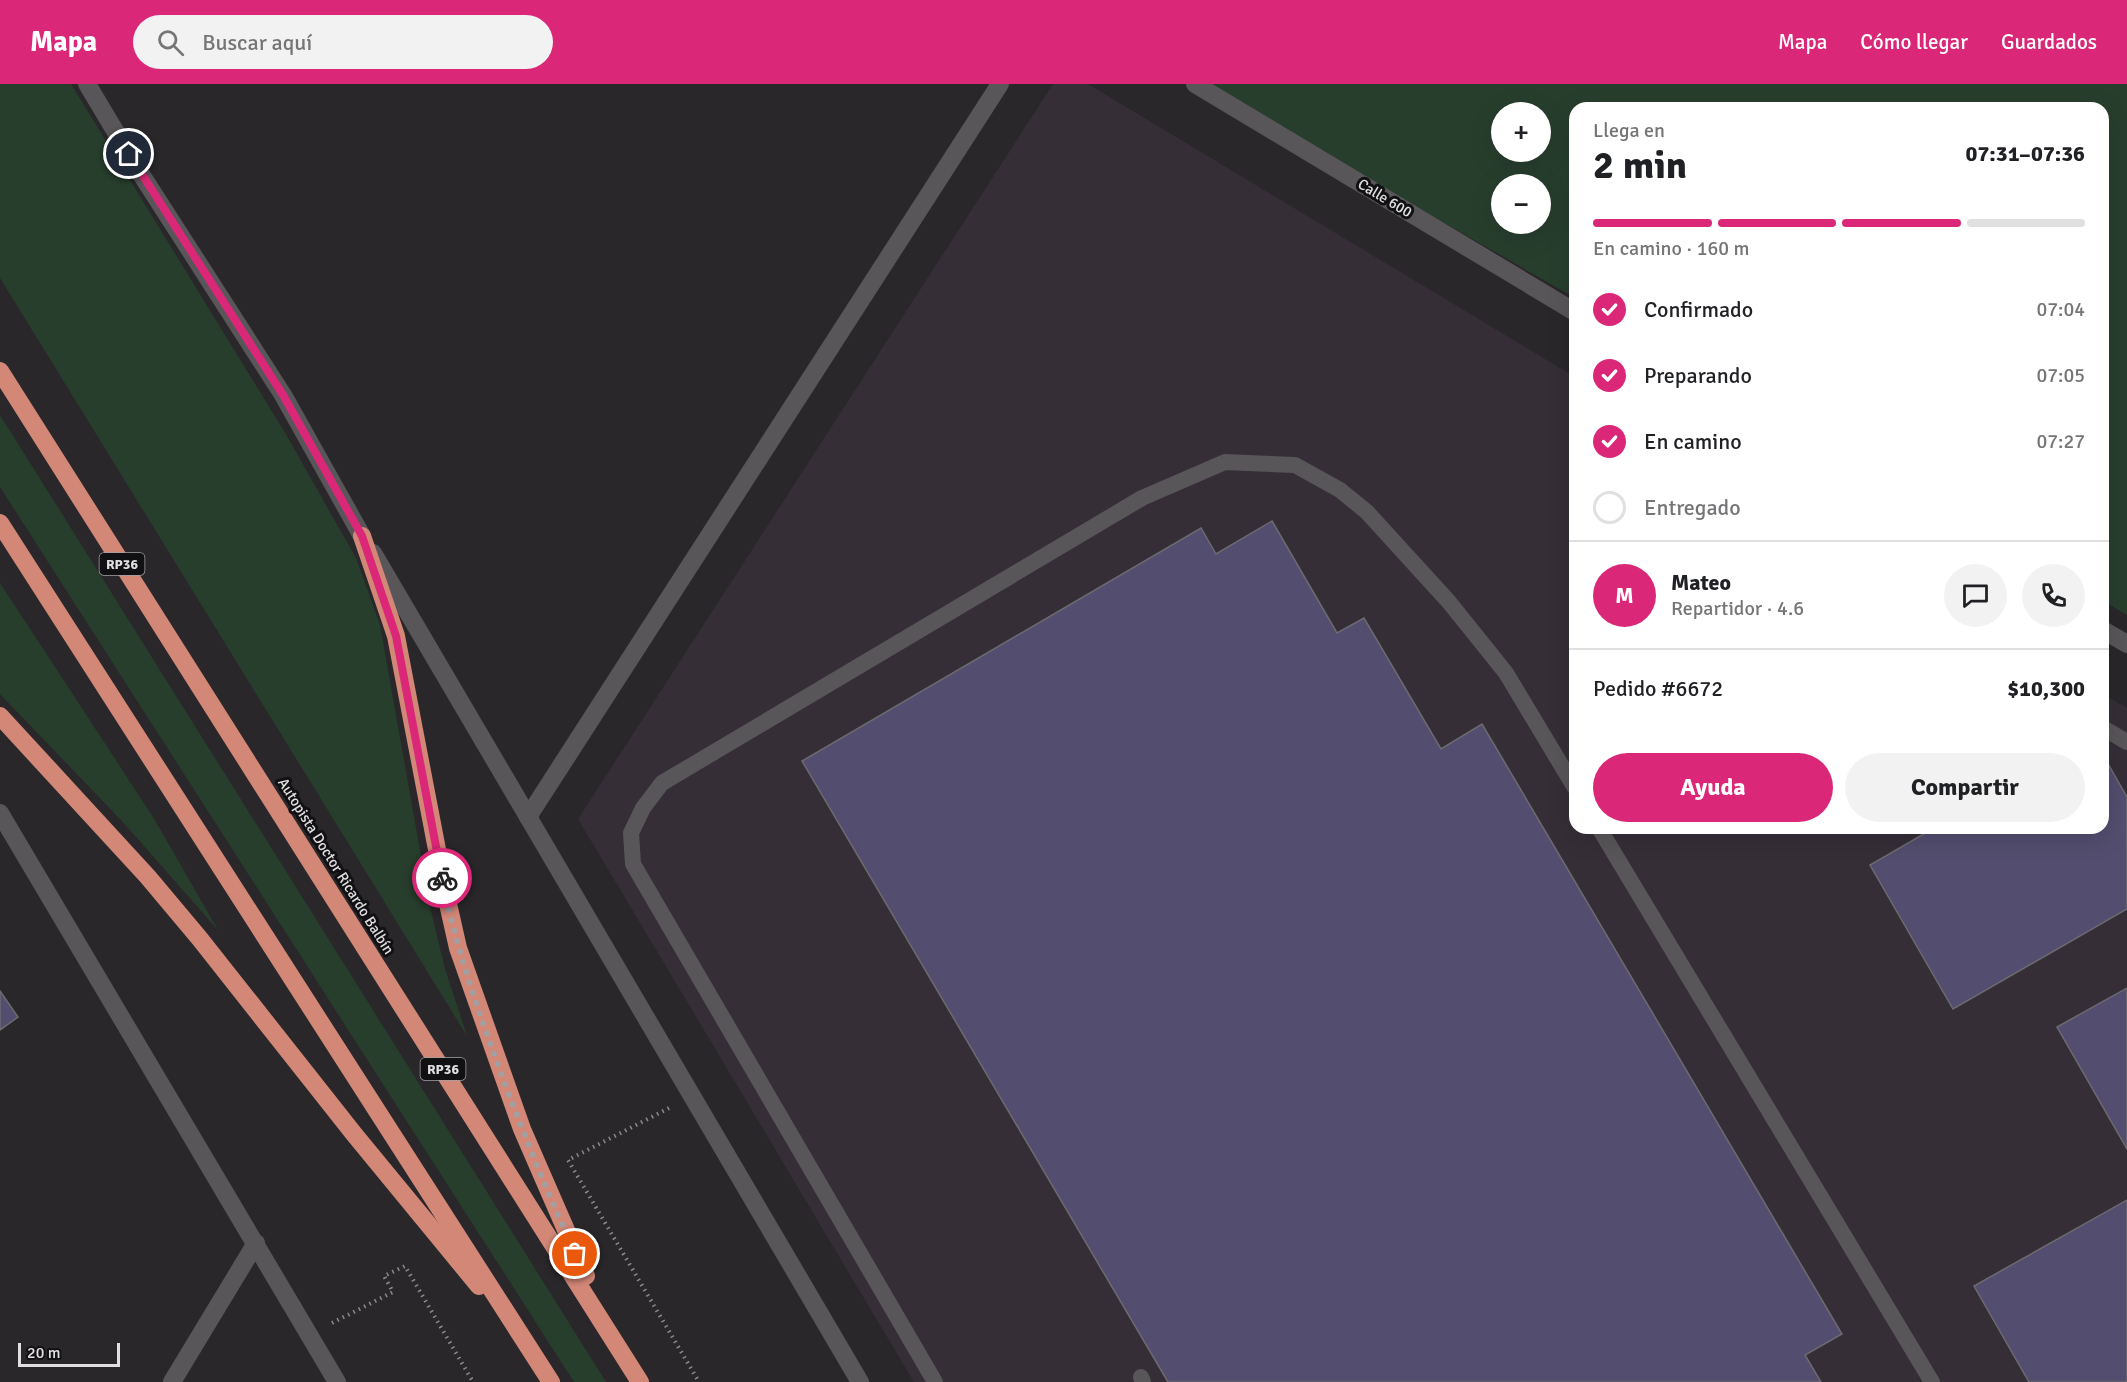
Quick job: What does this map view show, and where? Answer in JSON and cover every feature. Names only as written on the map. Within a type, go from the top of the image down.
[{"type":"highway","name":"Autopista Doctor Ricardo Balbín","points":[[0,371],[640,1382]]},
{"type":"highway","points":[[0,523],[551,1382]]},
{"type":"highway","points":[[362,536],[396,636],[439,863],[458,948],[522,1129],[565,1232],[615,1340]]},
{"type":"highway","points":[[0,716],[148,877],[200,939],[354,1134],[532,1353]]},
{"type":"street","points":[[87,84],[139,171],[283,395],[362,536],[860,1382]]},
{"type":"street","points":[[528,817],[1000,84]]},
{"type":"street","name":"Calle 600","points":[[1195,84],[1569,308]]},
{"type":"street","points":[[2109,634],[2127,644]]},
{"type":"street","points":[[0,813],[337,1382]]},
{"type":"street","points":[[172,1382],[256,1243]]},
{"type":"lane","points":[[935,1382],[633,864],[631,833],[643,808],[662,783],[1142,498],[1225,462],[1295,465],[1340,490],[1367,512],[1449,602],[1506,673],[1569,778]]},
{"type":"lane","points":[[2109,732],[2127,742]]},
{"type":"lane","points":[[1603,834],[1932,1382]]},
{"type":"path","points":[[692,1096],[568,1160],[699,1382]]},
{"type":"path","points":[[310,1335],[393,1292],[384,1276],[405,1266],[473,1382]]},
{"type":"shaded area","points":[[1053,84],[1088,84],[1569,373],[1569,834],[2109,834],[2109,698],[2127,708],[2127,1382],[914,1382],[578,819]]},
{"type":"green space","points":[[0,84],[71,84],[287,436],[356,558],[380,625],[430,907],[445,969],[467,1036],[0,278]]},
{"type":"green space","points":[[1203,84],[2127,84],[2127,615],[2109,604],[2109,102],[1569,102],[1569,295]]},
{"type":"green space","points":[[0,415],[606,1382],[574,1382],[0,487]]},
{"type":"green space","points":[[0,583],[153,817],[218,930],[122,821],[0,694]]},
{"type":"building","points":[[1272,521],[1337,633],[1364,618],[1441,749],[1482,724],[1842,1334],[1805,1355],[1821,1382],[1168,1382],[802,761],[1201,528],[1216,554]]},
{"type":"building","points":[[2109,766],[2127,797],[2127,909],[1953,1009],[1870,865],[1924,834],[2109,834]]},
{"type":"building","points":[[2127,988],[2127,1149],[2057,1027]]},
{"type":"building","points":[[0,991],[18,1017],[0,1030]]},
{"type":"building","points":[[2127,1200],[2127,1382],[2029,1382],[1974,1286]]},
{"type":"way so far","points":[[442,878],[458,948],[480,1016],[522,1129],[575,1254]]},
{"type":"route","points":[[129,154],[283,395],[362,536],[383,592],[396,636],[442,878]]}]
